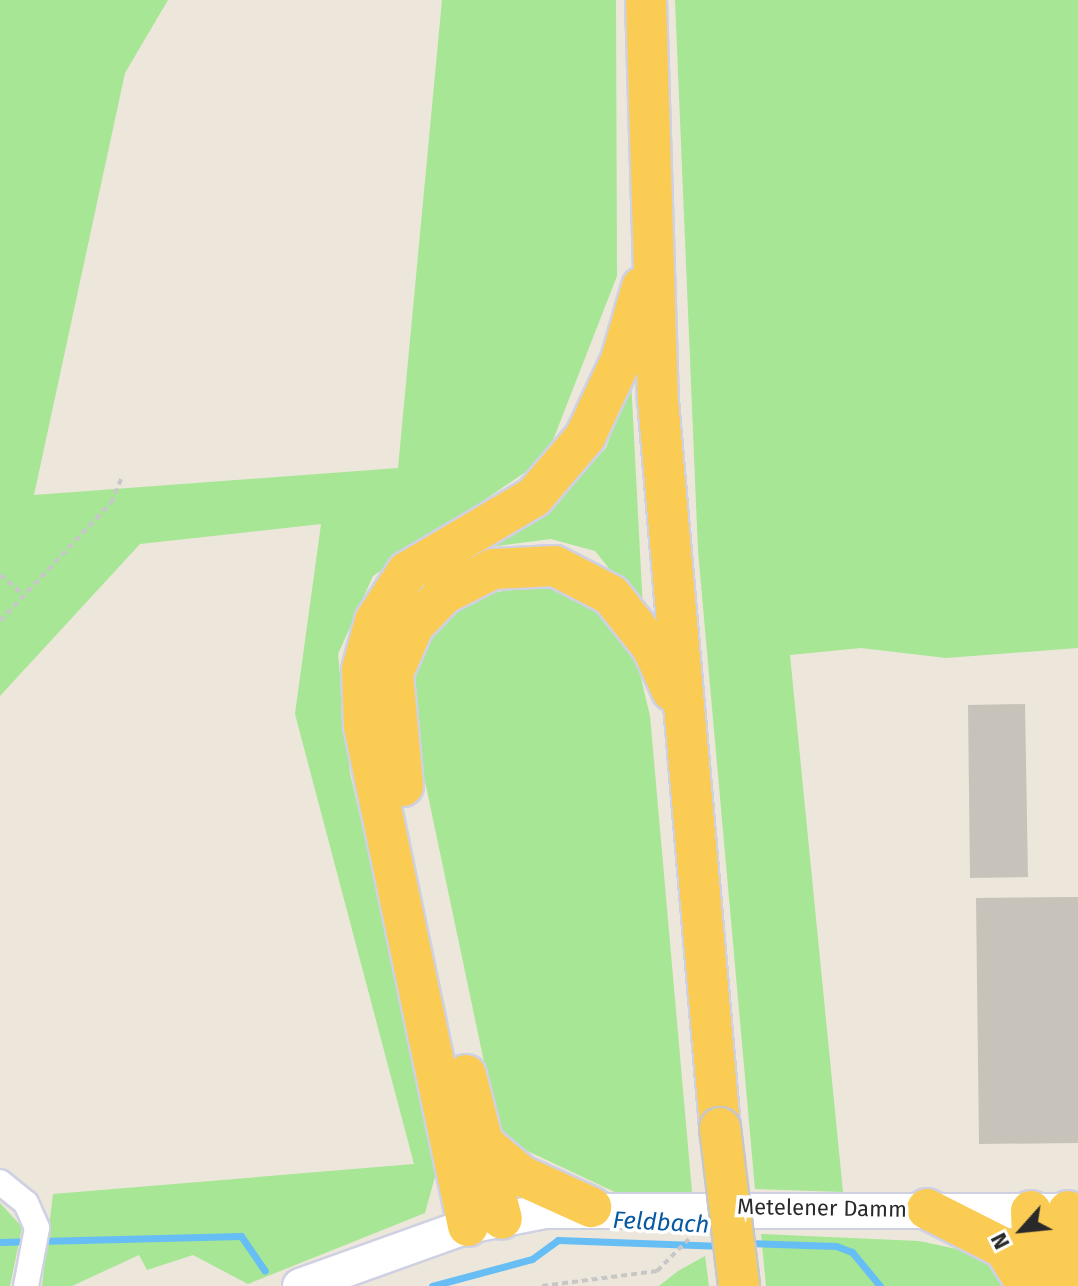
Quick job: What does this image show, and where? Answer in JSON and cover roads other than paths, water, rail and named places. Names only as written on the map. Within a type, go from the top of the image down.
[{"type":"highway","points":[[646,0],[651,248],[682,715],[720,1128],[739,1286]]},
{"type":"highway","points":[[485,1222],[364,726],[362,670],[375,621],[407,572],[534,497],[585,437],[621,360],[651,248]]},
{"type":"highway","points":[[485,1222],[484,1144],[392,720],[393,673],[414,625],[444,594],[493,569],[555,566],[611,595],[652,647],[682,715]]},
{"type":"highway","points":[[484,1144],[522,1176],[591,1207]]},
{"type":"highway","points":[[927,1209],[1004,1248],[1031,1286]]},
{"type":"highway","points":[[1031,1286],[1050,1211]]},
{"type":"highway","points":[[1050,1211],[1064,1286]]},
{"type":"main road","name":"Metelener Damm","points":[[300,1286],[485,1222],[591,1207],[1050,1211]]},
{"type":"street","points":[[0,1182],[26,1203],[34,1240],[26,1286]]},
{"type":"waterway","name":"Feldbach","points":[[0,1242],[241,1236],[265,1271]]},
{"type":"waterway","name":"Feldbach","points":[[432,1286],[532,1259],[558,1240],[723,1246]]},
{"type":"waterway","name":"Feldbach","points":[[748,1243],[836,1246],[852,1252],[880,1286]]}]
